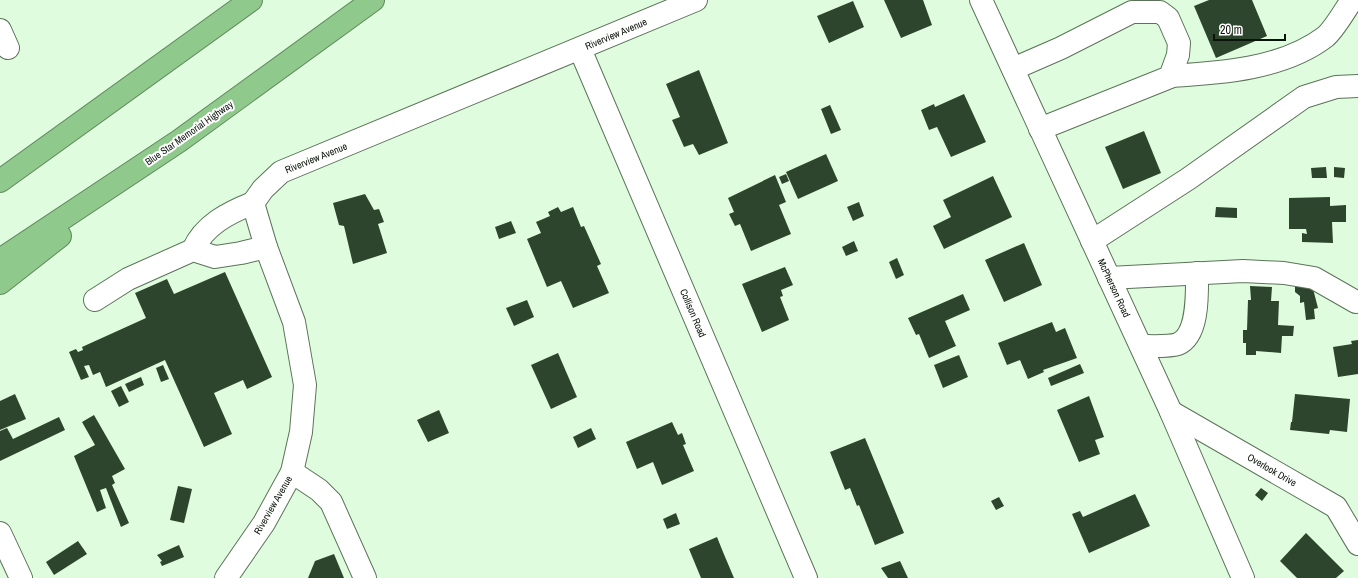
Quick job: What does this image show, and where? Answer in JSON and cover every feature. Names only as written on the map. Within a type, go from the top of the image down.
[{"type":"highway","points":[[0,181],[251,0]]},
{"type":"highway","name":"Blue Star Memorial Highway","points":[[0,260],[179,141],[373,0]]},
{"type":"highway","points":[[0,172],[109,102]]},
{"type":"highway","points":[[0,283],[179,141]]},
{"type":"street","name":"Riverview Avenue","points":[[226,578],[264,523],[292,472],[301,432],[305,385],[294,322],[266,247],[253,203],[263,189],[281,172],[696,0]]},
{"type":"street","name":"McPherson Road","points":[[981,0],[1171,412],[1243,578]]},
{"type":"street","points":[[1040,129],[1170,76],[1215,73],[1276,61],[1305,49],[1326,36],[1352,0]]},
{"type":"street","points":[[1013,69],[1061,48],[1132,12],[1160,12],[1168,18],[1179,43],[1178,55],[1170,76]]},
{"type":"street","name":"Collison Road","points":[[580,49],[806,578]]},
{"type":"street","points":[[1092,240],[1188,179],[1304,97],[1336,87],[1358,86]]},
{"type":"street","points":[[95,300],[128,279],[193,250],[199,237],[229,212],[253,203]]},
{"type":"street","points":[[193,250],[214,257],[266,247]]},
{"type":"street","points":[[1109,278],[1243,271],[1284,273],[1314,278],[1356,302]]},
{"type":"street","points":[[1140,346],[1178,344],[1190,333],[1196,310],[1197,273]]},
{"type":"street","name":"Overlook Drive","points":[[1171,412],[1336,507],[1358,544]]},
{"type":"street","points":[[292,472],[319,490],[331,502],[365,578]]},
{"type":"street","points":[[0,534],[21,578]]},
{"type":"building","points":[[884,0],[923,0],[932,25],[901,38]]},
{"type":"building","points":[[1209,0],[1252,0],[1267,36],[1216,58],[1194,6]]},
{"type":"building","points":[[853,1],[864,27],[829,43],[817,16]]},
{"type":"building","points":[[699,70],[728,143],[699,155],[693,144],[684,147],[672,120],[680,117],[666,84]]},
{"type":"building","points":[[964,94],[986,142],[951,157],[937,127],[929,130],[921,110],[934,104],[935,107]]},
{"type":"building","points":[[830,105],[841,130],[831,134],[821,109]]},
{"type":"building","points":[[1144,131],[1161,173],[1123,189],[1105,147]]},
{"type":"building","points":[[826,154],[838,181],[798,199],[786,172]]},
{"type":"building","points":[[1326,167],[1327,178],[1312,178],[1311,168]]},
{"type":"building","points":[[1334,167],[1345,168],[1344,178],[1334,177]]},
{"type":"building","points":[[786,174],[789,181],[782,184],[779,177]]},
{"type":"building","points":[[775,175],[786,202],[779,205],[791,234],[751,251],[740,224],[735,226],[729,214],[734,212],[728,198]]},
{"type":"building","points":[[993,176],[1012,217],[944,249],[933,226],[951,217],[943,200]]},
{"type":"building","points":[[365,194],[374,210],[379,209],[384,222],[378,224],[387,253],[353,264],[344,226],[339,225],[333,203]]},
{"type":"building","points":[[1330,197],[1330,206],[1346,205],[1346,222],[1332,222],[1333,243],[1302,242],[1302,233],[1307,234],[1306,229],[1289,229],[1289,198]]},
{"type":"building","points":[[859,202],[864,216],[853,221],[847,207]]},
{"type":"building","points":[[558,207],[561,212],[573,207],[581,227],[584,226],[601,264],[597,266],[609,293],[573,308],[561,281],[547,287],[527,239],[541,233],[536,222],[550,216],[548,212]]},
{"type":"building","points":[[1216,207],[1237,208],[1237,218],[1215,217]]},
{"type":"building","points":[[511,221],[516,233],[499,239],[495,227]]},
{"type":"building","points":[[854,241],[858,251],[846,256],[842,247]]},
{"type":"building","points":[[1024,243],[1042,285],[1004,302],[985,260]]},
{"type":"building","points":[[897,258],[904,275],[896,279],[889,262]]},
{"type":"building","points":[[785,267],[793,285],[781,290],[783,296],[780,297],[789,320],[762,332],[742,284]]},
{"type":"building","points":[[225,272],[272,377],[247,389],[243,380],[214,393],[232,434],[204,447],[165,360],[106,387],[100,372],[93,375],[89,365],[84,366],[89,377],[81,380],[69,352],[76,349],[78,352],[83,350],[82,347],[146,318],[135,293],[167,279],[174,294]]},
{"type":"building","points":[[1311,281],[1318,308],[1314,309],[1315,319],[1306,320],[1304,302],[1300,303],[1300,296],[1295,292],[1295,283]]},
{"type":"building","points":[[1250,286],[1272,287],[1271,301],[1279,301],[1278,325],[1294,326],[1293,336],[1282,336],[1281,353],[1256,351],[1256,355],[1246,355],[1246,343],[1243,343],[1243,330],[1247,330],[1248,300],[1251,300]]},
{"type":"building","points":[[963,294],[970,310],[945,321],[956,346],[929,358],[919,334],[916,335],[908,318]]},
{"type":"building","points":[[527,300],[534,317],[514,326],[506,308]]},
{"type":"building","points":[[1052,322],[1056,332],[1065,328],[1077,358],[1043,370],[1044,372],[1028,379],[1020,360],[1007,365],[998,343]]},
{"type":"building","points":[[1358,340],[1358,374],[1338,377],[1333,347],[1352,344],[1351,341]]},
{"type":"building","points":[[558,353],[577,397],[551,409],[531,365]]},
{"type":"building","points":[[959,355],[968,377],[943,388],[934,365]]},
{"type":"building","points":[[1080,364],[1084,373],[1051,386],[1048,378]]},
{"type":"building","points":[[163,365],[169,379],[161,382],[156,368]]},
{"type":"building","points":[[141,377],[144,385],[129,392],[125,384]]},
{"type":"building","points":[[121,386],[129,402],[119,407],[111,391]]},
{"type":"building","points":[[15,394],[26,419],[0,430],[0,401]]},
{"type":"building","points":[[1295,394],[1350,399],[1347,432],[1330,430],[1329,434],[1290,430]]},
{"type":"building","points":[[1089,396],[1104,437],[1095,440],[1100,454],[1079,462],[1057,410]]},
{"type":"building","points":[[439,410],[449,433],[428,442],[417,420]]},
{"type":"building","points":[[94,415],[125,469],[112,476],[115,483],[112,485],[129,523],[121,527],[106,488],[100,490],[106,508],[97,512],[74,456],[95,445],[82,422]]},
{"type":"building","points":[[59,417],[65,430],[0,461],[0,431],[7,428],[13,439]]},
{"type":"building","points":[[672,422],[678,435],[682,433],[686,444],[683,445],[694,471],[662,485],[653,462],[637,469],[626,442]]},
{"type":"building","points":[[591,428],[596,439],[578,448],[573,437]]},
{"type":"building","points":[[865,438],[904,533],[875,545],[859,505],[857,506],[850,488],[845,490],[830,452]]},
{"type":"building","points":[[178,486],[192,489],[184,523],[170,520]]},
{"type":"building","points":[[1261,488],[1268,493],[1262,501],[1255,495]]},
{"type":"building","points":[[1135,494],[1150,526],[1089,553],[1072,514],[1080,511],[1083,517]]},
{"type":"building","points":[[999,497],[1004,506],[996,510],[991,501]]},
{"type":"building","points":[[676,513],[680,524],[667,529],[663,519]]},
{"type":"building","points":[[1306,533],[1344,571],[1336,578],[1297,578],[1280,561]]},
{"type":"building","points":[[717,537],[734,578],[701,578],[689,549]]},
{"type":"building","points":[[78,541],[87,554],[54,575],[46,562]]},
{"type":"building","points":[[179,545],[184,557],[162,566],[160,562],[162,561],[157,555]]},
{"type":"building","points":[[334,554],[344,578],[308,578],[315,561]]},
{"type":"building","points":[[900,561],[908,578],[888,578],[881,568]]}]
